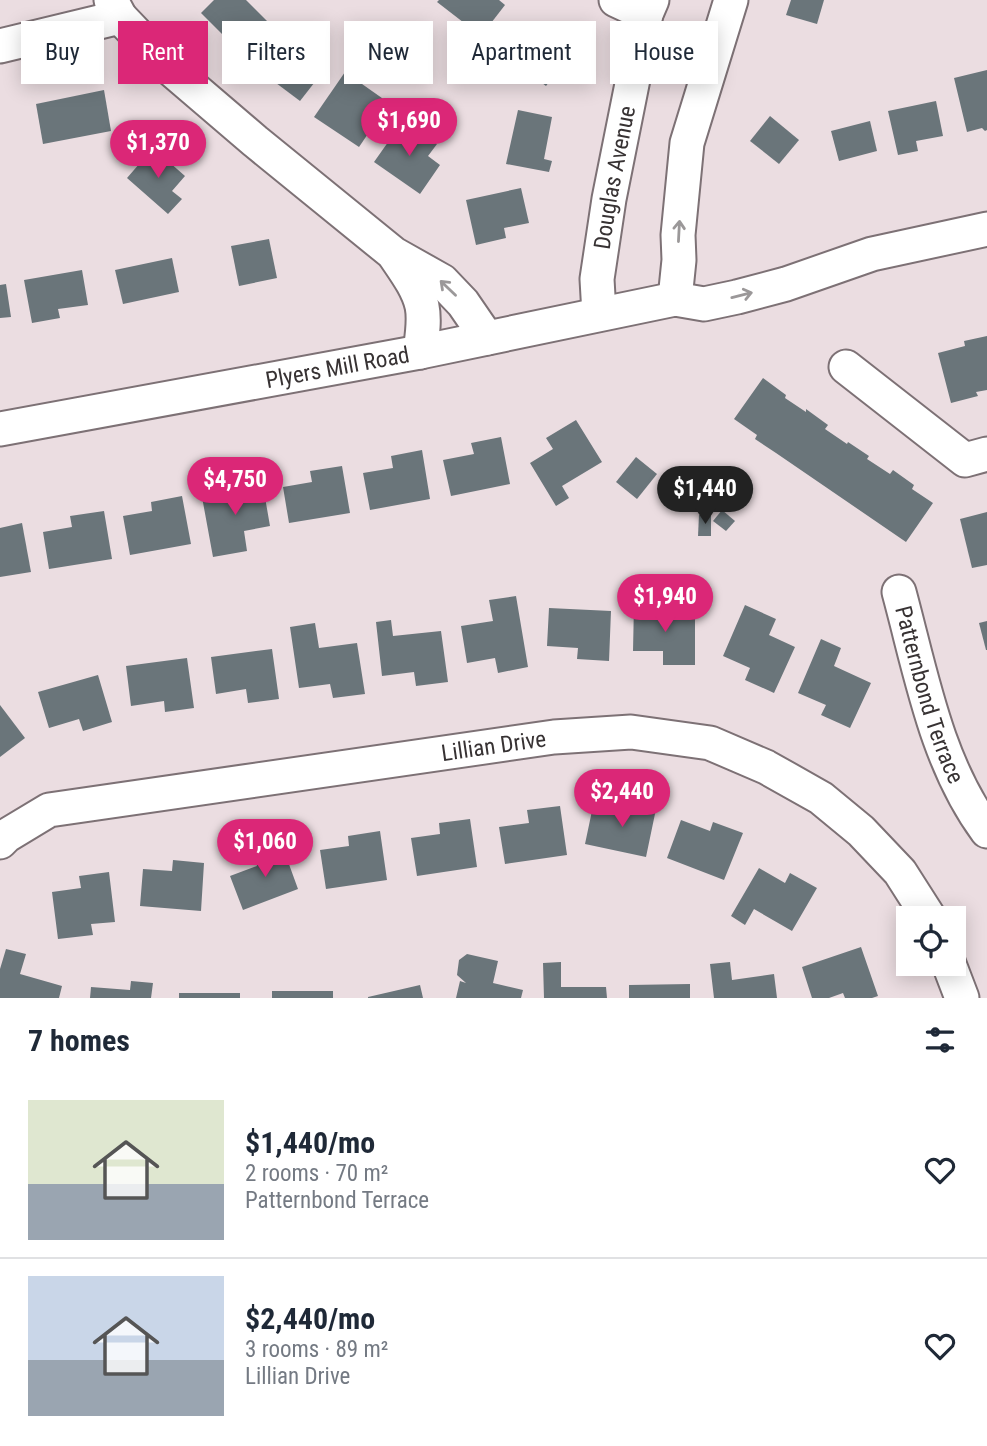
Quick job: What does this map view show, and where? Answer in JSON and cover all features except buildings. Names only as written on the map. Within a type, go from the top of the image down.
[{"type":"street","points":[[616,0],[649,7]]},
{"type":"street","points":[[675,299],[687,143],[731,0]]},
{"type":"street","name":"Douglas Avenue","points":[[599,314],[597,279],[609,199],[649,7]]},
{"type":"street","points":[[0,46],[116,8],[175,73],[255,141],[394,254],[442,281],[463,303],[487,338]]},
{"type":"street","name":"Plyers Mill Road","points":[[0,429],[420,352],[675,299],[703,280],[782,263],[872,254],[987,229]]},
{"type":"street","points":[[394,254],[422,306],[423,332],[420,352]]},
{"type":"street","points":[[846,367],[965,460],[987,454]]},
{"type":"street","name":"Patternbond Terrace","points":[[900,592],[936,729],[958,783],[987,831]]},
{"type":"street","name":"Lillian Drive","points":[[0,842],[49,810],[541,739],[631,732],[710,743],[766,766],[821,798],[862,831],[900,872],[922,906]]},
{"type":"street","points":[[954,976],[962,998]]}]
